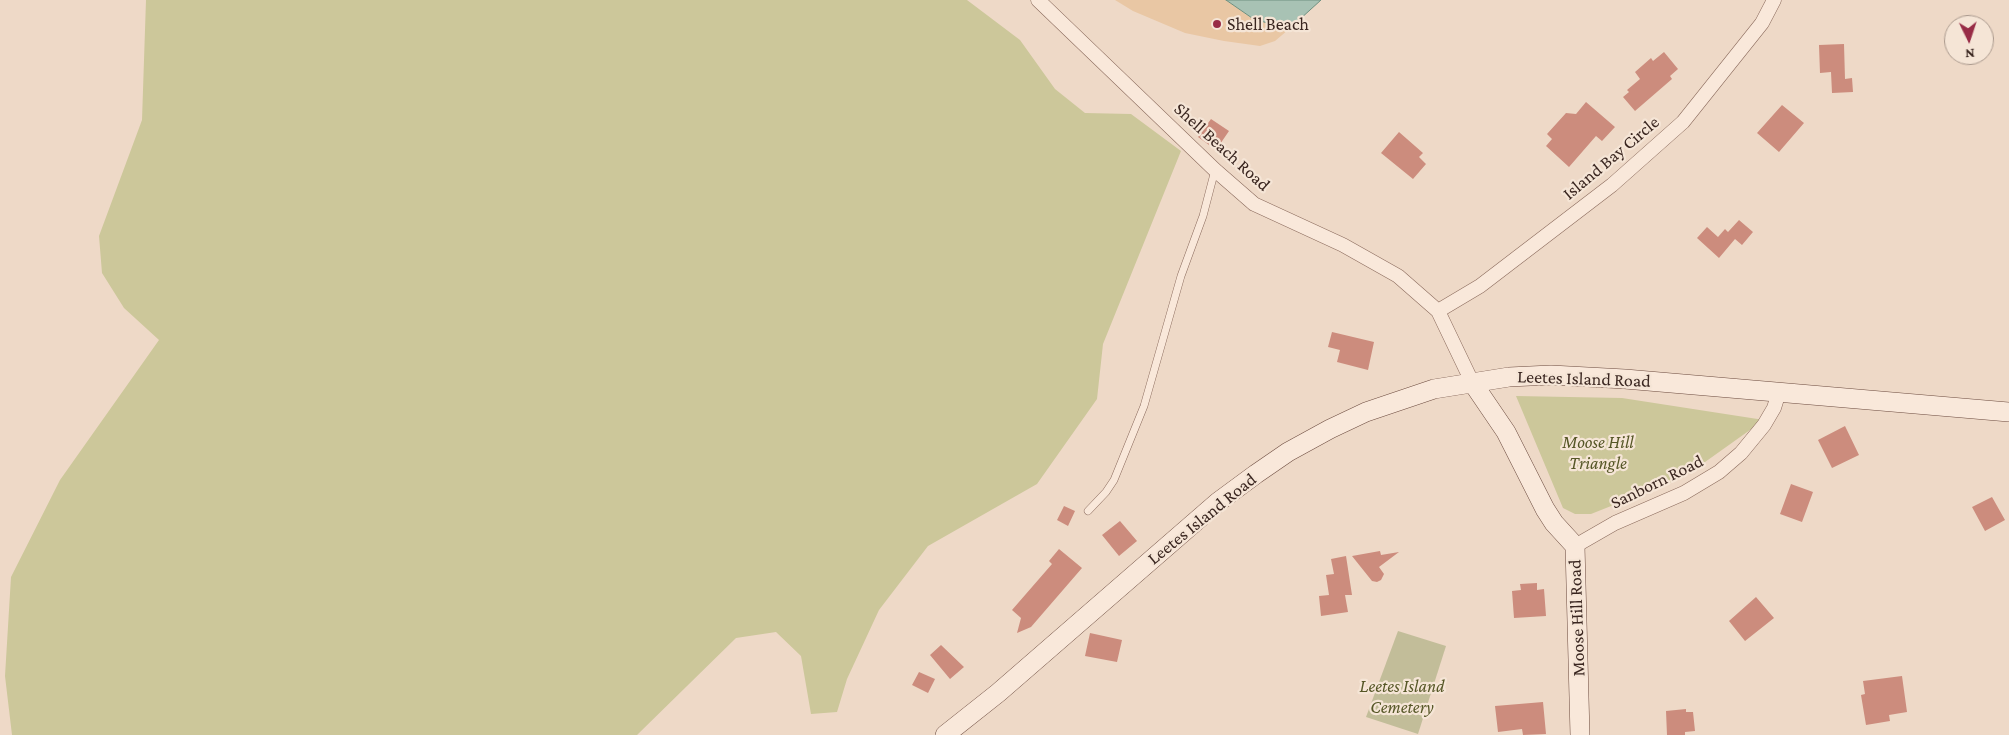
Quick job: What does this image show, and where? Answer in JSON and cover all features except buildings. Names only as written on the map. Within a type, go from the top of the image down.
[{"type":"main road","name":"Leetes Island Road","points":[[945,735],[976,713],[1218,502],[1256,474],[1288,452],[1366,412],[1434,389],[1509,377],[1551,375],[1625,378],[2009,412]]},
{"type":"main road","name":"Moose Hill Road","points":[[1472,382],[1506,432],[1544,509],[1574,546],[1580,735]]},
{"type":"street","name":"Shell Beach Road","points":[[1038,0],[1215,170],[1254,204],[1343,246],[1398,276],[1438,311],[1472,382]]},
{"type":"street","name":"Island Bay Circle","points":[[1438,311],[1480,286],[1596,197],[1683,122],[1762,23],[1774,0]]},
{"type":"street","name":"Sanborn Road","points":[[1574,546],[1615,523],[1684,493],[1719,472],[1741,453],[1764,425],[1774,408],[1779,392]]},
{"type":"lane","points":[[1088,511],[1106,492],[1114,480],[1144,406],[1181,276],[1203,216],[1215,170]]},
{"type":"green space","points":[[146,0],[967,0],[1020,40],[1055,89],[1085,113],[1131,114],[1181,151],[1103,344],[1097,399],[1037,484],[928,546],[879,610],[847,679],[837,712],[811,714],[801,656],[776,632],[736,638],[637,735],[12,735],[5,676],[11,577],[60,480],[159,340],[124,308],[102,273],[99,236],[142,120]]},
{"type":"green space","name":"Moose Hill Triangle","points":[[1516,396],[1622,398],[1764,420],[1684,477],[1591,514],[1575,514],[1563,508]]},
{"type":"green space","name":"Leetes Island Cemetery","points":[[1398,631],[1446,646],[1418,734],[1366,717]]},
{"type":"sand","name":"Shell Beach","points":[[1115,0],[1226,0],[1252,18],[1288,30],[1275,41],[1260,46],[1224,41],[1185,33],[1133,11]]},
{"type":"shaded area","points":[[1226,0],[1321,0],[1288,30],[1252,18]]},
{"type":"place","name":"Shell Beach","points":[[1217,24]]}]
